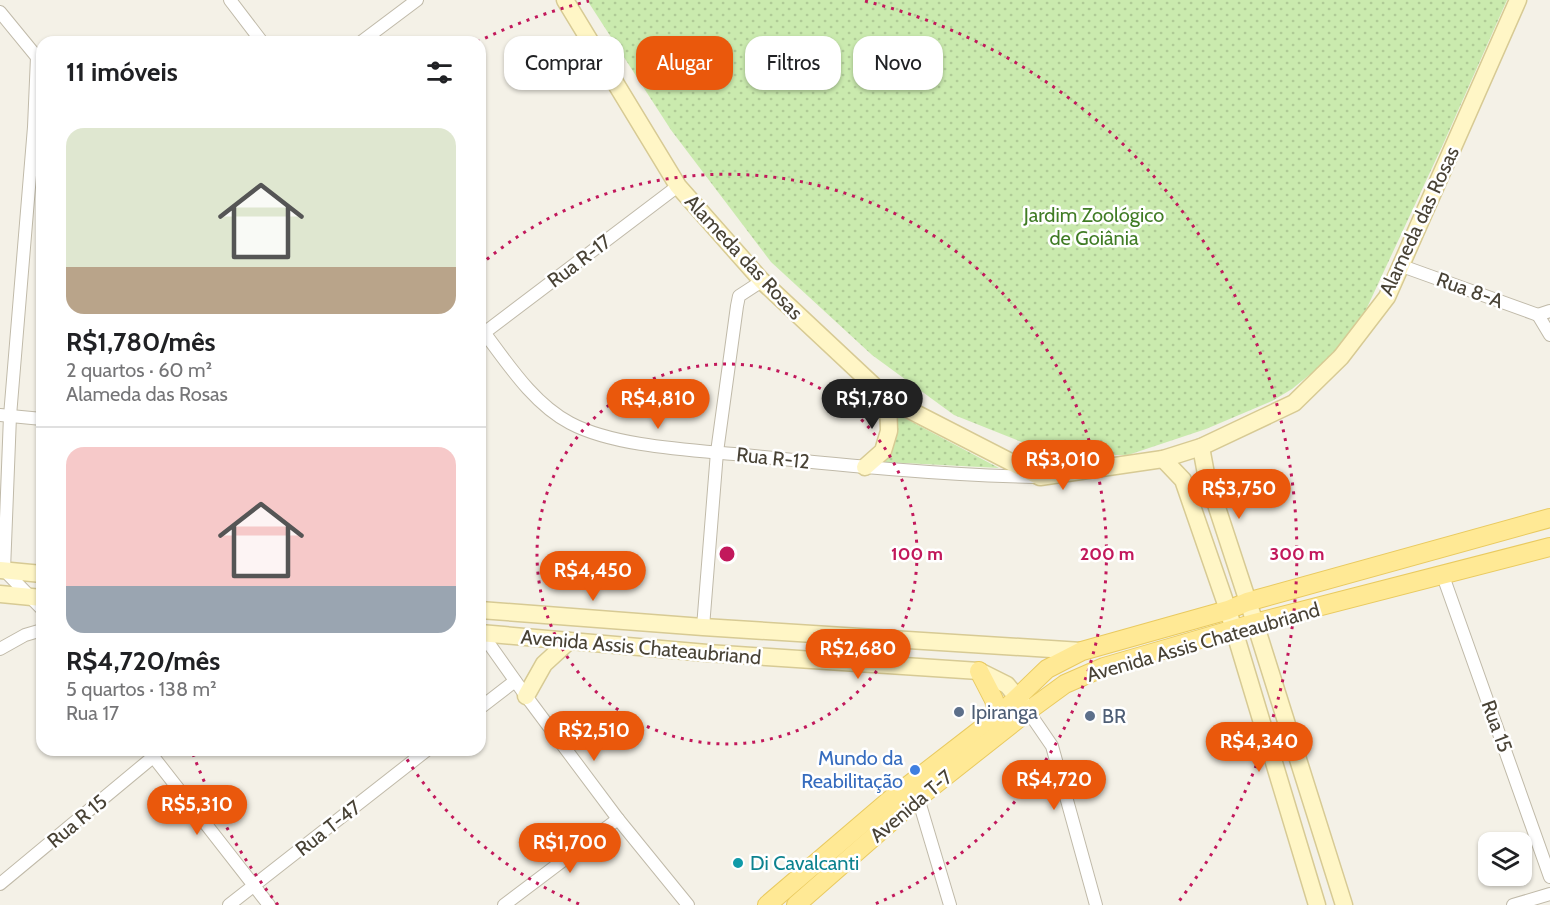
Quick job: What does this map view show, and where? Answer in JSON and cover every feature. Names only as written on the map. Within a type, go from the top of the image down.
[{"type":"main road","name":"Alameda das Rosas","points":[[565,0],[678,186],[762,281],[888,399],[1040,477],[1163,459],[1201,447],[1294,403],[1341,357],[1387,297],[1518,0]]},
{"type":"main road","points":[[866,467],[883,451],[889,431],[888,399]]},
{"type":"main road","points":[[1201,447],[1206,474],[1247,602],[1256,623],[1344,905]]},
{"type":"main road","points":[[1163,459],[1183,480],[1235,630],[1317,905]]},
{"type":"main road","points":[[1183,480],[1190,476],[1206,474]]},
{"type":"main road","name":"Avenida Assis Chateaubriand","points":[[486,610],[1082,651],[1228,610],[1247,602],[1550,518]]},
{"type":"main road","name":"Avenida Assis Chateaubriand","points":[[486,633],[707,654],[979,671],[1007,685],[1023,704],[1104,667],[1256,623],[1550,547]]},
{"type":"main road","points":[[2,570],[36,573]]},
{"type":"main road","points":[[0,594],[36,601]]},
{"type":"main road","points":[[526,696],[544,664],[568,641]]},
{"type":"main road","name":"Avenida T-7","points":[[796,905],[1023,704],[1047,669],[1082,651]]},
{"type":"main road","points":[[979,671],[994,699],[999,716]]},
{"type":"main road","name":"Avenida T-7","points":[[767,905],[892,798],[999,716],[1023,704]]},
{"type":"street","points":[[230,0],[257,36]]},
{"type":"street","points":[[368,36],[407,3]]},
{"type":"street","points":[[0,12],[36,55]]},
{"type":"street","points":[[36,143],[5,415],[2,570],[36,599]]},
{"type":"street","name":"Rua R-17","points":[[486,328],[678,186]]},
{"type":"street","name":"Rua 8-A","points":[[1402,266],[1544,313]]},
{"type":"street","points":[[703,627],[717,452],[737,306],[740,296],[762,281]]},
{"type":"street","points":[[1544,313],[1550,335]]},
{"type":"street","name":"Rua R-12","points":[[486,338],[535,397],[570,423],[614,440],[866,467],[978,476],[1040,477]]},
{"type":"street","points":[[5,415],[36,418]]},
{"type":"street","name":"Rua 15","points":[[1443,576],[1550,877]]},
{"type":"street","points":[[0,649],[36,632]]},
{"type":"street","points":[[486,639],[618,819],[688,905]]},
{"type":"street","points":[[486,703],[515,681]]},
{"type":"street","points":[[1023,704],[1052,746],[1096,905]]},
{"type":"street","name":"Rua R 15","points":[[0,884],[148,756]]},
{"type":"street","points":[[152,756],[269,905]]},
{"type":"street","name":"Rua T-47","points":[[229,905],[419,756]]},
{"type":"street","points":[[918,798],[950,905]]},
{"type":"street","points":[[504,905],[618,819]]},
{"type":"street","points":[[1514,905],[1550,894]]},
{"type":"green space","name":"Jardim Zoológico de Goiânia","points":[[587,0],[1507,0],[1358,327],[1329,359],[1292,389],[1272,401],[1206,429],[1128,455],[1086,455],[1032,446],[954,415],[872,355],[771,262],[671,130],[645,90],[733,90],[733,36],[636,36],[636,76],[624,57],[624,36],[610,36]]},
{"type":"green space","points":[[895,413],[999,468],[885,462],[893,438]]},
{"type":"place","name":"Ipiranga","points":[[959,712]]},
{"type":"place","name":"BR","points":[[1090,716]]},
{"type":"place","name":"Mundo da Reabilitação","points":[[915,770]]},
{"type":"place","name":"Di Cavalcanti","points":[[738,863]]}]
